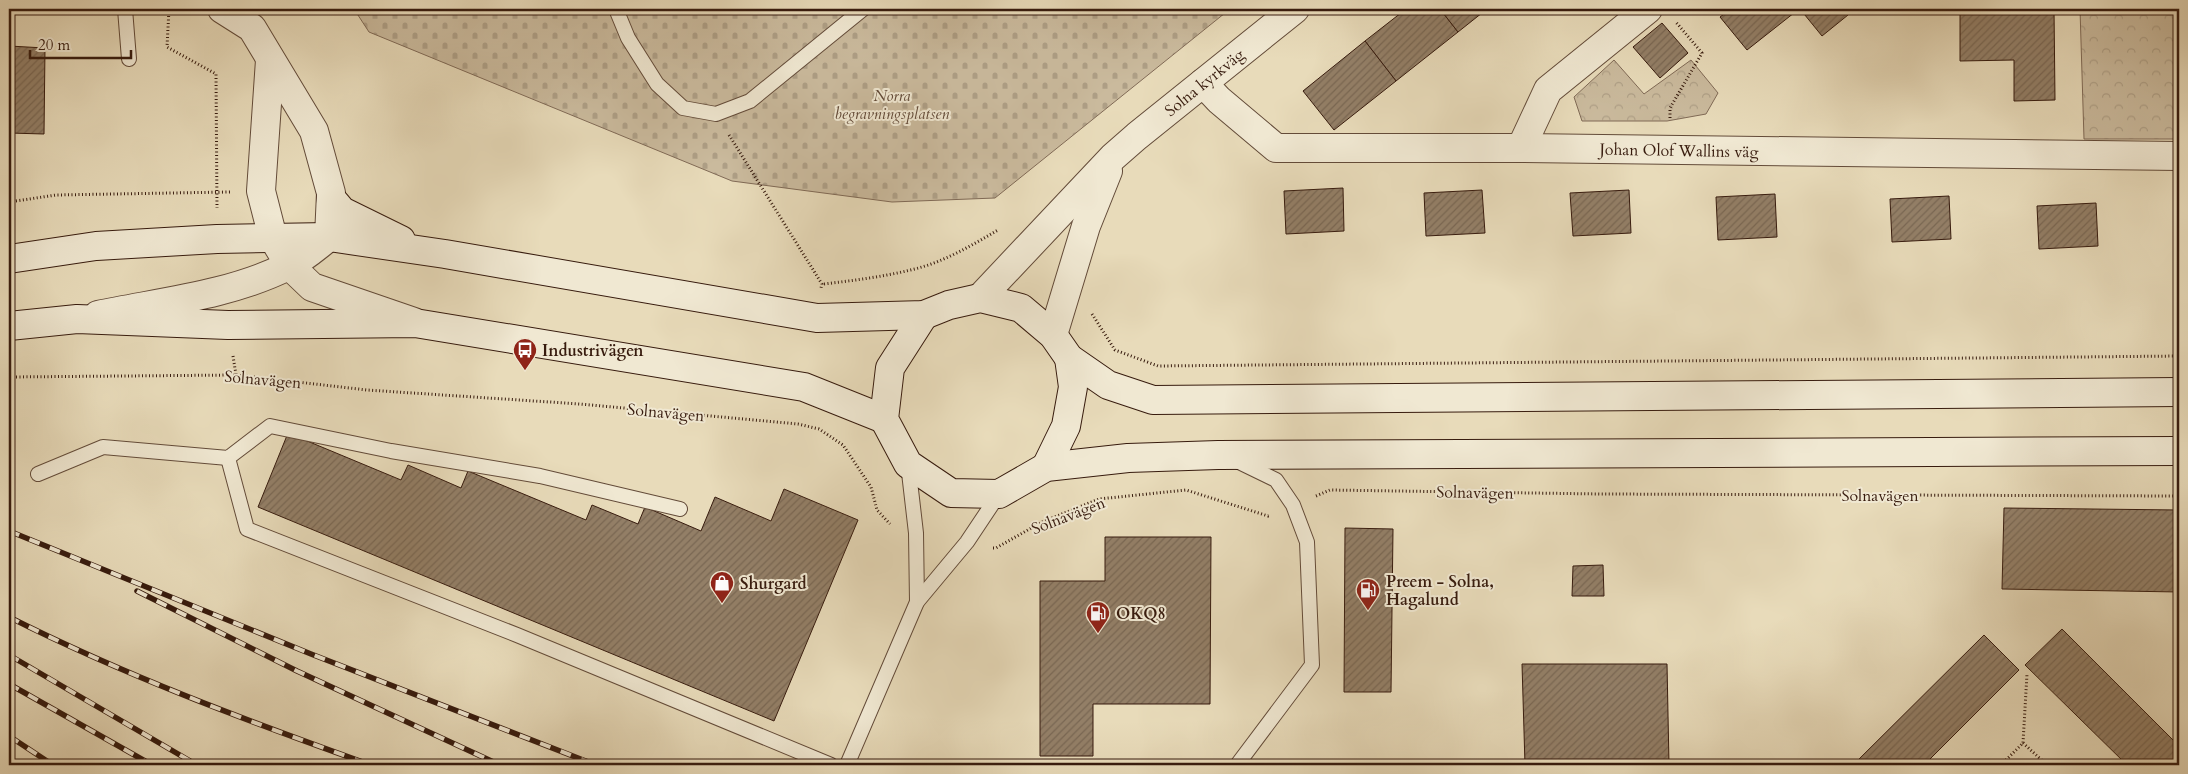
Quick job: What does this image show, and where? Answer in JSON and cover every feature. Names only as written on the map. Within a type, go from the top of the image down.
[{"type":"main road","points":[[222,9],[252,28],[314,131],[332,192],[329,238]]},
{"type":"main road","name":"Solna kyrkväg","points":[[980,298],[1113,158],[1295,9]]},
{"type":"main road","points":[[1521,148],[1548,90],[1660,12]]},
{"type":"main road","points":[[270,60],[261,191],[273,238],[290,266],[312,287],[414,322],[804,387],[884,419]]},
{"type":"main road","name":"Johan Olof Wallins väg","points":[[1203,83],[1219,100],[1276,148],[1521,148],[2179,156]]},
{"type":"main road","name":"Solna kyrkväg","points":[[1053,335],[1086,226],[1113,158]]},
{"type":"main road","points":[[331,198],[342,211],[372,227],[408,244],[445,254]]},
{"type":"main road","points":[[9,259],[96,246],[273,238],[329,238],[445,254],[817,318],[924,315],[949,304],[980,298],[1020,308],[1053,335],[1069,358],[1108,385],[1154,400],[2179,392]]},
{"type":"main road","points":[[9,326],[77,319],[223,290],[254,281],[290,266],[329,238]]},
{"type":"main road","points":[[924,315],[890,368],[884,419],[908,464],[951,494],[999,494],[1046,467],[1128,458],[1218,455],[2179,451]]},
{"type":"main road","points":[[77,319],[228,325],[414,322]]},
{"type":"main road","points":[[1046,467],[1066,426],[1073,387],[1069,358]]},
{"type":"lane","points":[[125,9],[129,59]]},
{"type":"lane","points":[[616,9],[628,38],[657,84],[683,108],[716,114],[750,101],[863,9]]},
{"type":"lane","points":[[38,474],[103,447],[228,458],[270,426],[391,451],[540,476],[680,509]]},
{"type":"lane","points":[[1218,455],[1251,466],[1276,480],[1294,505],[1307,542],[1312,665],[1237,765]]},
{"type":"lane","points":[[228,458],[247,530],[517,636],[831,765]]},
{"type":"lane","points":[[908,464],[916,533],[916,602]]},
{"type":"lane","points":[[847,765],[916,602],[967,542],[999,494]]},
{"type":"path","points":[[169,9],[167,47],[216,74],[216,192]]},
{"type":"path","points":[[1660,12],[1702,53],[1670,108],[1671,150]]},
{"type":"path","points":[[716,114],[822,284]]},
{"type":"path","points":[[9,202],[56,195],[224,192]]},
{"type":"path","points":[[812,286],[883,276],[924,266],[961,251],[999,230]]},
{"type":"path","points":[[1089,310],[1115,350],[1158,366],[2179,356]]},
{"type":"path","name":"Solnavägen","points":[[9,377],[236,375],[368,390],[580,404],[798,424],[819,429],[843,445],[872,487],[877,510],[892,526],[916,533]]},
{"type":"path","name":"Solnavägen","points":[[967,542],[996,548],[1042,522],[1100,499],[1186,490],[1268,516],[1330,490],[1610,494],[2179,496]]},
{"type":"path","points":[[2001,765],[2023,742],[2027,674]]},
{"type":"path","points":[[2023,742],[2047,765]]},
{"type":"green space","name":"Norra begravningsplatsen","points":[[354,9],[1230,9],[995,198],[892,202],[732,181],[369,32]]},
{"type":"green space","points":[[2080,9],[2179,9],[2179,139],[2084,139]]},
{"type":"green space","points":[[1614,60],[1644,94],[1691,60],[1718,93],[1706,114],[1667,121],[1582,121],[1574,97]]},
{"type":"building","points":[[1406,9],[1440,9],[1458,32],[1396,81],[1365,41]]},
{"type":"building","points":[[1440,9],[1487,9],[1458,32]]},
{"type":"building","points":[[1731,9],[1799,9],[1747,50],[1720,17]]},
{"type":"building","points":[[1800,9],[1844,9],[1848,15],[1822,36]]},
{"type":"building","points":[[1960,9],[2054,9],[2055,100],[2014,101],[2014,60],[1960,61]]},
{"type":"building","points":[[1662,23],[1688,53],[1660,78],[1633,47]]},
{"type":"building","points":[[1365,41],[1396,81],[1334,130],[1303,91]]},
{"type":"building","points":[[9,46],[45,48],[44,134],[9,133]]},
{"type":"building","points":[[1343,188],[1344,231],[1286,234],[1284,191]]},
{"type":"building","points":[[1482,190],[1485,233],[1426,236],[1424,193]]},
{"type":"building","points":[[1629,190],[1631,233],[1573,236],[1570,193]]},
{"type":"building","points":[[1775,194],[1777,237],[1718,240],[1716,197]]},
{"type":"building","points":[[1949,196],[1951,239],[1892,242],[1890,199]]},
{"type":"building","points":[[2096,203],[2098,246],[2039,249],[2037,206]]},
{"type":"building","points":[[288,433],[401,480],[408,465],[461,488],[468,471],[586,520],[592,505],[638,524],[645,507],[701,531],[715,497],[771,521],[784,489],[858,520],[774,721],[258,507]]},
{"type":"building","points":[[2004,508],[2179,510],[2179,592],[2002,589]]},
{"type":"building","points":[[1345,528],[1393,529],[1391,692],[1344,692]]},
{"type":"building","points":[[1105,537],[1211,537],[1210,704],[1093,704],[1093,756],[1040,756],[1040,581],[1105,581]]},
{"type":"building","points":[[1603,565],[1604,596],[1572,596],[1573,566]]},
{"type":"building","points":[[2062,629],[2179,746],[2179,765],[2127,765],[2025,665]]},
{"type":"building","points":[[1984,635],[2019,670],[1924,765],[1853,765]]},
{"type":"building","points":[[1522,664],[1667,664],[1669,765],[1525,765]]},
{"type":"railway","points":[[9,531],[311,654],[596,765]]},
{"type":"railway","points":[[137,591],[297,671],[500,765]]},
{"type":"railway","points":[[9,617],[98,659],[188,697],[371,765]]},
{"type":"railway","points":[[9,655],[197,765]]},
{"type":"railway","points":[[9,684],[152,765]]},
{"type":"railway","points":[[9,736],[53,765]]},
{"type":"place","name":"Industrivägen","points":[[525,371]]},
{"type":"place","name":"Shurgard","points":[[722,604]]},
{"type":"place","name":"Preem - Solna, Hagalund","points":[[1368,611]]},
{"type":"place","name":"OKQ8","points":[[1098,634]]}]
